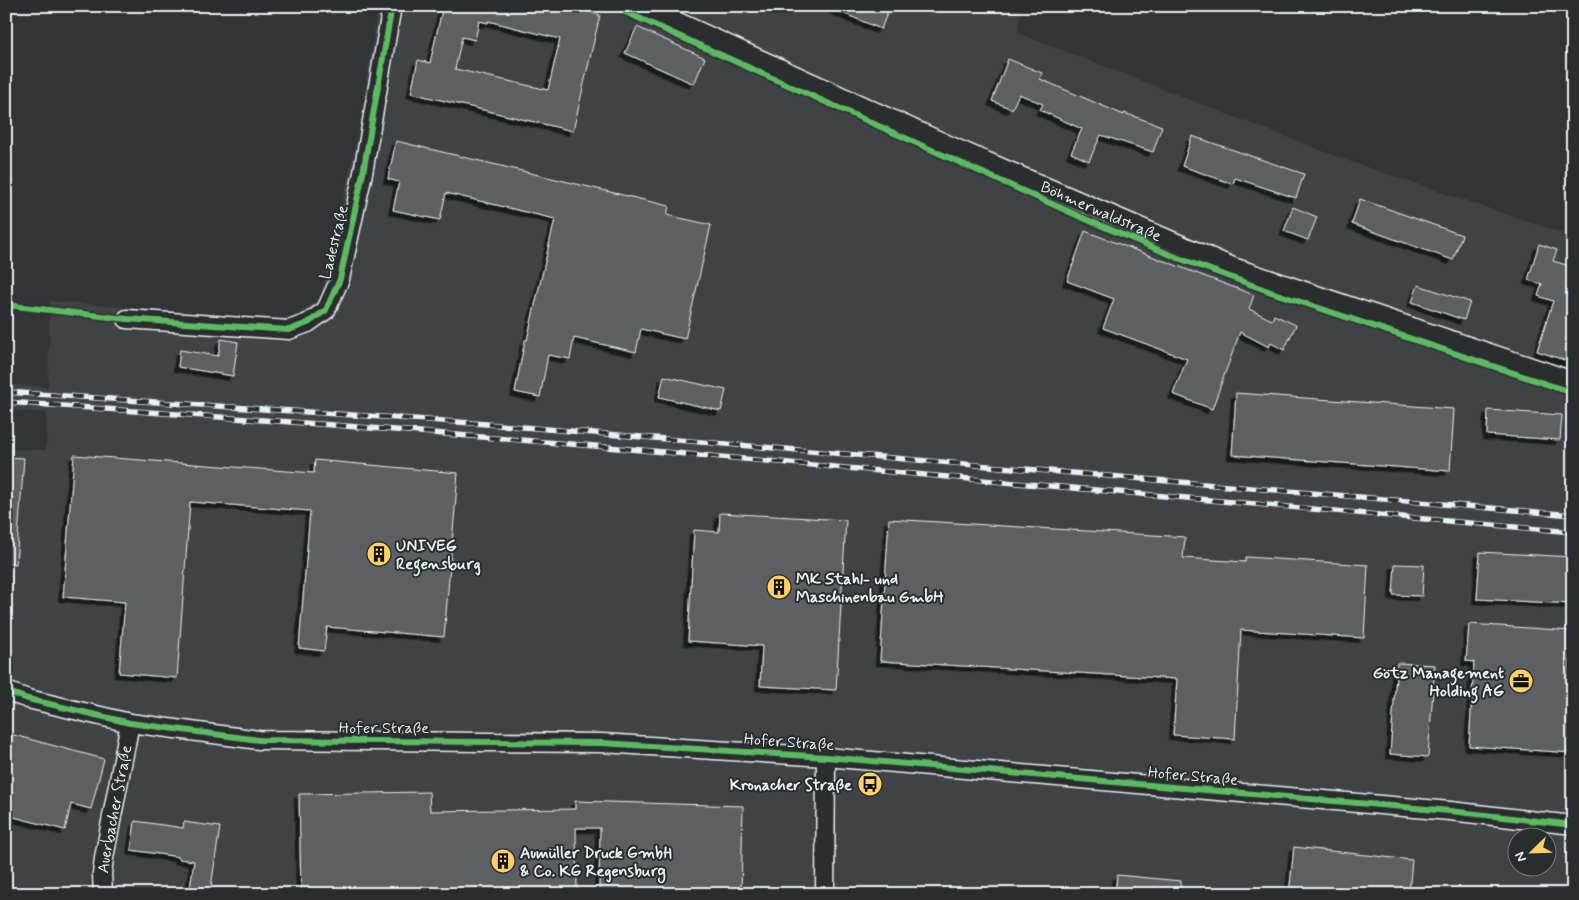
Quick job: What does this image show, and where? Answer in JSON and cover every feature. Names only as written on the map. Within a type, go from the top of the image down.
[{"type":"street","name":"Ladestraße","points":[[127,319],[290,330],[308,323],[326,310],[340,279],[363,174],[392,6]]},
{"type":"street","name":"Böhmerwaldstraße","points":[[644,6],[953,147],[1233,267],[1573,381]]},
{"type":"street","name":"Hofer Straße","points":[[6,691],[28,699],[130,723],[259,740],[602,743],[826,757],[1441,811],[1573,825]]},
{"type":"street","name":"Auerbacher Straße","points":[[103,894],[102,874],[104,858],[130,723]]},
{"type":"street","points":[[825,894],[826,757]]},
{"type":"shaded area","points":[[378,6],[1022,6],[1018,33],[1346,160],[1573,237],[1573,894],[6,894],[6,449],[46,450],[47,413],[6,410],[6,384],[48,387],[50,301],[271,320],[298,314],[320,298],[360,126]]},
{"type":"building","points":[[443,6],[561,6],[600,15],[573,131],[411,93],[418,60],[430,63]],"holes":[[[479,21],[488,23],[488,21],[560,39],[548,90],[455,69],[462,37],[475,40]]]},
{"type":"building","points":[[826,6],[890,6],[881,29]]},
{"type":"building","points":[[637,27],[705,58],[694,84],[625,53]]},
{"type":"building","points":[[1008,59],[1042,73],[1040,79],[1124,115],[1124,113],[1162,126],[1153,152],[1101,135],[1089,161],[1071,153],[1082,129],[1040,110],[1043,104],[1019,94],[1012,109],[992,101]]},
{"type":"building","points":[[1192,136],[1304,174],[1296,198],[1235,178],[1233,184],[1182,166]]},
{"type":"building","points":[[396,141],[669,206],[667,215],[711,225],[685,339],[641,329],[636,352],[574,338],[570,359],[548,355],[540,397],[515,392],[525,340],[527,340],[555,219],[446,193],[440,220],[393,210],[399,182],[388,179]]},
{"type":"building","points":[[1360,199],[1462,235],[1453,260],[1352,224]]},
{"type":"building","points":[[1293,207],[1317,217],[1308,240],[1284,231]]},
{"type":"building","points":[[1085,231],[1254,295],[1249,309],[1272,320],[1274,315],[1296,325],[1284,350],[1271,343],[1269,347],[1240,332],[1212,409],[1173,394],[1187,359],[1103,328],[1114,299],[1067,281]]},
{"type":"building","points":[[1539,244],[1557,250],[1553,261],[1573,267],[1573,363],[1537,351],[1553,301],[1538,296],[1542,284],[1528,280]]},
{"type":"building","points":[[1418,285],[1470,302],[1464,320],[1412,302]]},
{"type":"building","points":[[221,339],[238,342],[233,376],[178,367],[180,350],[218,356]]},
{"type":"building","points":[[664,376],[726,390],[721,411],[659,397]]},
{"type":"building","points":[[1236,393],[1454,409],[1450,471],[1232,455]]},
{"type":"building","points":[[1488,410],[1562,415],[1560,440],[1487,435]]},
{"type":"building","points":[[74,455],[314,473],[315,460],[458,473],[444,637],[327,627],[324,651],[299,648],[310,511],[190,502],[177,678],[119,673],[125,602],[63,597]]},
{"type":"building","points":[[6,457],[24,458],[16,564],[6,564]]},
{"type":"building","name":"MK Stahl- und Maschinenbau GmbH","points":[[720,513],[846,520],[836,690],[760,686],[762,646],[688,641],[694,530],[719,532]]},
{"type":"building","points":[[889,519],[1185,537],[1183,558],[1245,562],[1246,557],[1368,565],[1364,638],[1241,630],[1235,739],[1173,735],[1177,679],[880,661]]},
{"type":"building","points":[[1480,552],[1573,557],[1573,604],[1477,599]]},
{"type":"building","points":[[1395,564],[1424,565],[1422,596],[1393,595]]},
{"type":"building","name":"Götz Management Holding AG","points":[[1469,624],[1572,631],[1567,701],[1573,702],[1573,753],[1469,746],[1474,662],[1466,661]]},
{"type":"building","points":[[1397,663],[1435,665],[1428,757],[1390,754]]},
{"type":"building","points":[[6,733],[104,759],[91,809],[71,804],[65,830],[6,815]]},
{"type":"building","name":"Aumüller Druck GmbH & Co. KG Regensburg","points":[[429,792],[430,811],[575,809],[575,801],[743,806],[741,894],[599,894],[600,828],[576,828],[577,894],[301,894],[299,794]]},
{"type":"building","points":[[135,821],[183,828],[184,822],[220,827],[210,894],[189,894],[194,861],[131,850]]},
{"type":"building","points":[[1294,847],[1412,860],[1409,894],[1289,894]]},
{"type":"building","points":[[1117,875],[1181,881],[1180,894],[1115,894]]},
{"type":"railway","points":[[6,392],[487,424],[1573,515]]},
{"type":"railway","points":[[6,402],[607,447],[1573,532]]},
{"type":"cycle path","points":[[6,305],[127,319],[289,330],[308,323],[326,310],[340,279],[363,173],[392,6]]},
{"type":"cycle path","points":[[612,6],[1083,218],[1178,258],[1271,292],[1573,393]]},
{"type":"cycle path","points":[[6,691],[28,699],[130,723],[259,740],[602,743],[826,757],[1450,811],[1573,825]]},
{"type":"place","name":"UNIVEG Regensburg","points":[[379,554]]},
{"type":"place","name":"MK Stahl- und Maschinenbau GmbH","points":[[779,587]]},
{"type":"place","name":"Götz Management Holding AG","points":[[1521,681]]},
{"type":"place","name":"Kronacher Straße","points":[[870,784]]},
{"type":"place","name":"Aumüller Druck GmbH & Co. KG Regensburg","points":[[503,861]]}]
